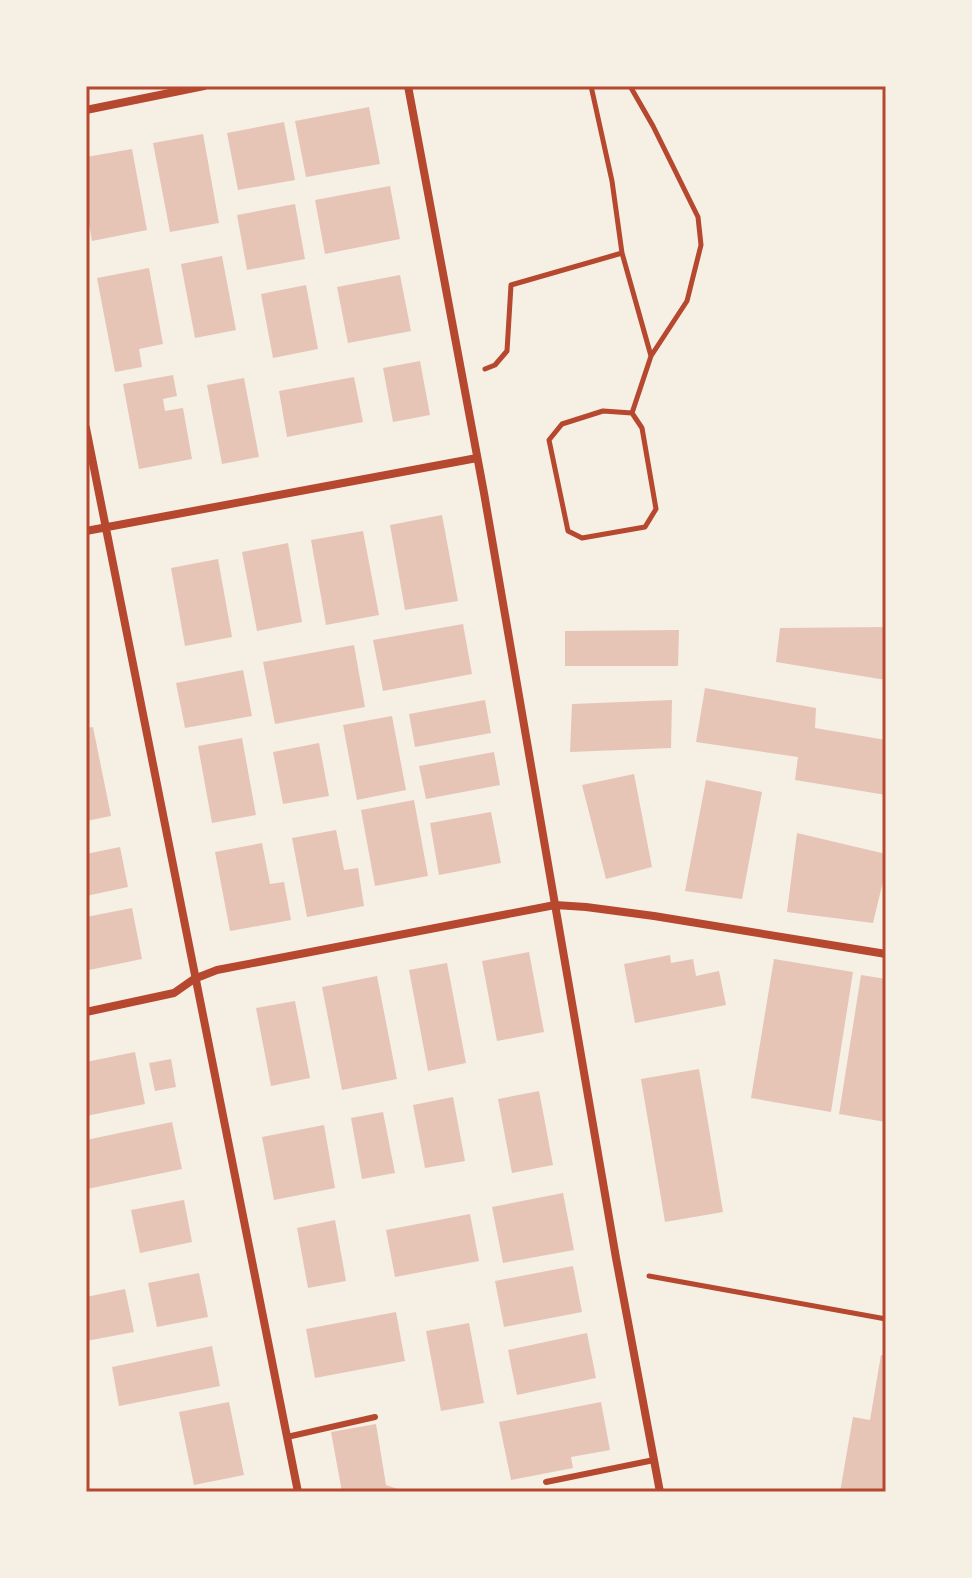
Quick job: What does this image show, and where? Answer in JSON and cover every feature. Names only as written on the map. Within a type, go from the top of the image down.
[{"type":"street","points":[[86,110],[204,86]]},
{"type":"street","points":[[408,86],[660,1492]]},
{"type":"street","points":[[86,428],[298,1492]]},
{"type":"street","points":[[86,531],[477,458]]},
{"type":"street","points":[[86,1012],[174,993],[194,979],[217,970],[555,905],[641,914],[886,954]]},
{"type":"lane","points":[[287,1437],[375,1417]]},
{"type":"lane","points":[[546,1482],[654,1460]]},
{"type":"path","points":[[591,86],[612,181],[622,253],[651,356]]},
{"type":"path","points":[[630,86],[698,217],[701,245],[687,301],[651,356],[632,413]]},
{"type":"path","points":[[485,369],[495,365],[507,351],[511,285],[622,253]]},
{"type":"path","points":[[603,411],[632,413],[642,428],[656,509],[645,527],[582,538],[568,531],[549,440],[562,424],[603,411]]},
{"type":"path","points":[[649,1276],[886,1319]]},
{"type":"building","points":[[369,107],[380,164],[306,177],[295,121]]},
{"type":"building","points":[[284,122],[295,180],[238,190],[227,133]]},
{"type":"building","points":[[203,134],[219,223],[170,232],[153,143]]},
{"type":"building","points":[[132,149],[147,230],[92,241],[86,207],[86,157]]},
{"type":"building","points":[[390,186],[400,239],[325,254],[315,200]]},
{"type":"building","points":[[295,204],[305,259],[247,270],[237,215]]},
{"type":"building","points":[[222,256],[236,330],[195,338],[181,264]]},
{"type":"building","points":[[149,268],[163,344],[139,349],[142,367],[115,372],[97,278]]},
{"type":"building","points":[[400,275],[411,331],[348,343],[337,287]]},
{"type":"building","points":[[306,285],[318,349],[273,358],[261,294]]},
{"type":"building","points":[[420,361],[430,415],[393,422],[383,368]]},
{"type":"building","points":[[173,375],[177,396],[163,399],[165,411],[183,408],[192,459],[139,469],[123,384]]},
{"type":"building","points":[[354,377],[363,422],[287,437],[279,391]]},
{"type":"building","points":[[244,378],[259,457],[222,464],[207,385]]},
{"type":"building","points":[[442,515],[458,601],[405,610],[390,525]]},
{"type":"building","points":[[363,531],[379,615],[326,625],[311,540]]},
{"type":"building","points":[[288,543],[302,622],[257,631],[242,552]]},
{"type":"building","points":[[218,559],[232,637],[185,646],[171,568]]},
{"type":"building","points":[[463,624],[472,674],[383,691],[373,640]]},
{"type":"building","points":[[886,627],[886,680],[776,662],[780,628]]},
{"type":"building","points":[[679,630],[678,666],[565,666],[565,631]]},
{"type":"building","points":[[354,645],[365,707],[275,724],[263,662]]},
{"type":"building","points":[[243,670],[252,716],[185,728],[176,683]]},
{"type":"building","points":[[705,688],[816,708],[815,728],[886,740],[886,795],[795,780],[798,757],[696,742]]},
{"type":"building","points":[[485,700],[491,733],[415,747],[409,714]]},
{"type":"building","points":[[672,700],[671,748],[570,752],[572,704]]},
{"type":"building","points":[[392,716],[406,790],[357,800],[343,725]]},
{"type":"building","points":[[93,727],[111,816],[86,821],[86,728]]},
{"type":"building","points":[[242,738],[256,815],[212,823],[198,746]]},
{"type":"building","points":[[319,743],[329,796],[283,804],[273,752]]},
{"type":"building","points":[[494,752],[500,785],[426,799],[419,766]]},
{"type":"building","points":[[634,774],[652,867],[606,879],[582,785]]},
{"type":"building","points":[[706,780],[762,792],[742,899],[685,891]]},
{"type":"building","points":[[414,800],[428,876],[375,886],[361,810]]},
{"type":"building","points":[[491,812],[501,863],[439,875],[430,823]]},
{"type":"building","points":[[336,830],[344,870],[358,868],[364,906],[307,917],[292,838]]},
{"type":"building","points":[[797,833],[886,854],[886,869],[873,923],[787,912]]},
{"type":"building","points":[[262,843],[270,884],[284,882],[291,920],[230,931],[215,852]]},
{"type":"building","points":[[120,847],[128,887],[86,896],[86,854]]},
{"type":"building","points":[[132,908],[142,959],[89,970],[86,917]]},
{"type":"building","points":[[529,952],[544,1032],[497,1041],[482,961]]},
{"type":"building","points":[[670,955],[671,963],[693,959],[696,976],[719,971],[726,1005],[635,1023],[624,964]]},
{"type":"building","points":[[774,959],[853,972],[831,1112],[751,1098]]},
{"type":"building","points":[[447,963],[466,1063],[428,1071],[409,970]]},
{"type":"building","points":[[861,975],[886,979],[886,1122],[839,1114]]},
{"type":"building","points":[[377,976],[397,1079],[342,1090],[322,987]]},
{"type":"building","points":[[295,1001],[310,1078],[271,1086],[256,1008]]},
{"type":"building","points":[[135,1052],[145,1104],[86,1116],[86,1062]]},
{"type":"building","points":[[171,1059],[176,1087],[155,1091],[149,1063]]},
{"type":"building","points":[[699,1069],[723,1212],[665,1222],[641,1079]]},
{"type":"building","points":[[539,1091],[553,1165],[512,1173],[498,1099]]},
{"type":"building","points":[[453,1097],[465,1161],[425,1168],[413,1105]]},
{"type":"building","points":[[383,1112],[395,1173],[362,1179],[351,1118]]},
{"type":"building","points":[[172,1122],[182,1169],[87,1189],[86,1140]]},
{"type":"building","points":[[324,1125],[335,1188],[274,1200],[262,1137]]},
{"type":"building","points":[[563,1193],[574,1250],[503,1263],[492,1207]]},
{"type":"building","points":[[184,1200],[192,1242],[140,1253],[131,1210]]},
{"type":"building","points":[[470,1214],[479,1261],[395,1277],[386,1230]]},
{"type":"building","points":[[335,1220],[346,1281],[308,1288],[297,1228]]},
{"type":"building","points":[[573,1266],[582,1312],[504,1327],[495,1281]]},
{"type":"building","points":[[199,1273],[208,1317],[157,1327],[148,1283]]},
{"type":"building","points":[[125,1289],[134,1332],[86,1341],[86,1297]]},
{"type":"building","points":[[396,1312],[405,1361],[315,1378],[306,1329]]},
{"type":"building","points":[[469,1323],[484,1403],[441,1411],[426,1331]]},
{"type":"building","points":[[587,1333],[596,1378],[517,1395],[508,1350]]},
{"type":"building","points":[[212,1346],[220,1386],[119,1406],[112,1367]]},
{"type":"building","points":[[881,1355],[886,1356],[886,1474],[883,1492],[840,1492],[853,1417],[870,1420]]},
{"type":"building","points":[[229,1402],[244,1475],[194,1485],[179,1412]]},
{"type":"building","points":[[601,1402],[610,1450],[571,1457],[573,1468],[511,1480],[499,1422]]},
{"type":"building","points":[[376,1424],[386,1485],[407,1492],[342,1492],[331,1432]]}]
